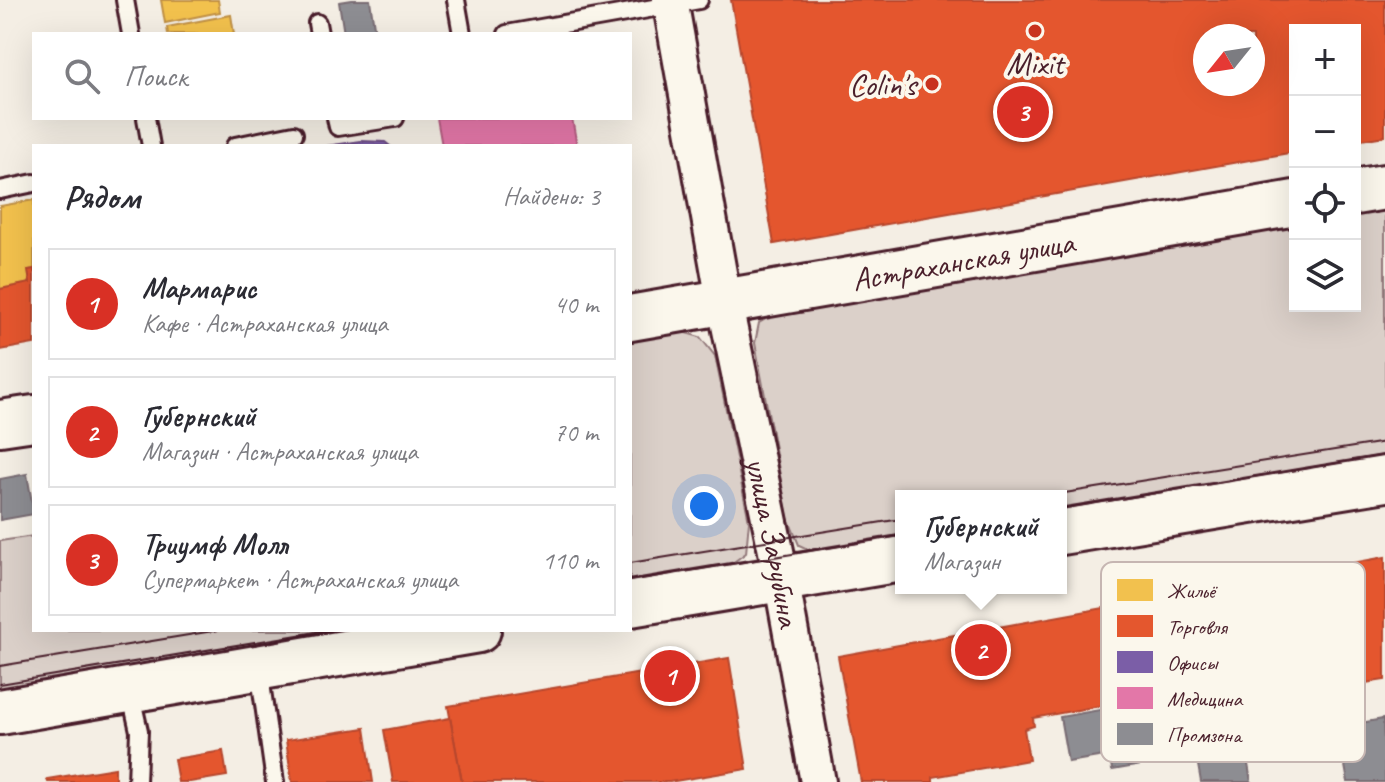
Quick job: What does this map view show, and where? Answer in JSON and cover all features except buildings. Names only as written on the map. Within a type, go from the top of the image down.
[{"type":"main road","points":[[1361,191],[1385,187]]},
{"type":"main road","name":"Астраханская улица","points":[[632,318],[1289,204]]},
{"type":"main road","points":[[0,423],[32,418]]},
{"type":"main road","points":[[1067,531],[1385,479]]},
{"type":"main road","points":[[632,604],[895,560]]},
{"type":"main road","points":[[0,712],[466,632]]},
{"type":"street","name":"улица Зарубина","points":[[680,2],[724,301],[777,556],[818,782]]},
{"type":"lane","points":[[125,0],[131,32]]},
{"type":"lane","points":[[456,0],[462,32]]},
{"type":"lane","points":[[518,32],[680,2]]},
{"type":"lane","points":[[146,120],[151,144]]},
{"type":"lane","points":[[336,120],[338,127],[382,120]]},
{"type":"lane","points":[[245,144],[294,134]]},
{"type":"lane","points":[[0,190],[32,183]]},
{"type":"lane","points":[[259,667],[275,782]]},
{"type":"lane","points":[[129,690],[139,731],[137,782]]},
{"type":"shaded area","points":[[1385,207],[1385,460],[1067,512],[1067,490],[895,490],[895,540],[816,553],[799,545],[788,518],[755,343],[759,323],[776,313],[1289,224],[1289,312],[1361,312],[1361,211]]},
{"type":"shaded area","points":[[679,331],[700,337],[715,356],[749,521],[746,553],[720,572],[632,586],[632,339]]},
{"type":"shaded area","points":[[32,536],[32,632],[352,632],[0,690],[0,541]]},
{"type":"tram line","points":[[1067,493],[1385,442]]},
{"type":"tram line","points":[[1067,508],[1385,455]]},
{"type":"tram line","points":[[632,563],[895,520]]},
{"type":"tram line","points":[[632,581],[895,537]]},
{"type":"tram line","points":[[0,666],[207,632]]},
{"type":"tram line","points":[[0,684],[316,632]]},
{"type":"place","name":"Mixit","points":[[1035,31]]},
{"type":"place","name":"Colin's","points":[[932,84]]},
{"type":"place","name":"Триумф Молл","points":[[1023,112]]},
{"type":"place","name":"Губернский","points":[[981,650]]},
{"type":"place","name":"Мармарис","points":[[670,676]]}]
